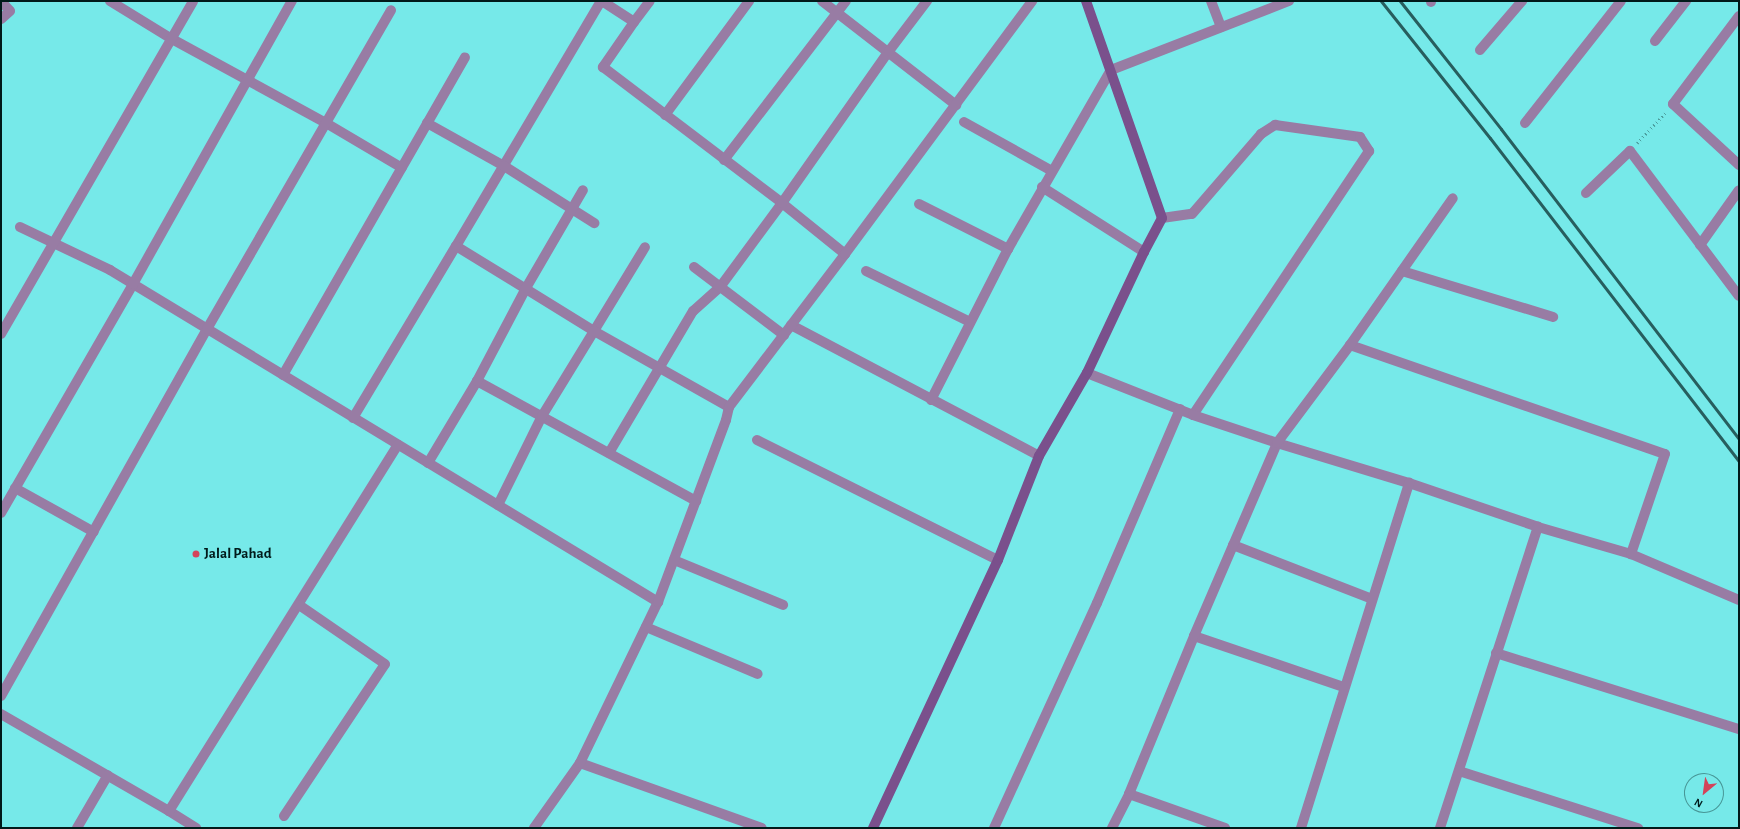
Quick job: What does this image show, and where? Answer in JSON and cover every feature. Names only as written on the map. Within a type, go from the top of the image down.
[{"type":"street","points":[[110,1],[172,39],[326,123],[402,168]]},
{"type":"street","points":[[1,334],[5,317],[53,242],[193,1]]},
{"type":"street","points":[[1,513],[133,284],[292,1]]},
{"type":"street","points":[[353,418],[602,1],[634,22]]},
{"type":"street","points":[[650,1],[604,67],[782,203],[845,254]]},
{"type":"street","points":[[665,115],[749,1]]},
{"type":"street","points":[[822,1],[889,51],[956,105]]},
{"type":"street","points":[[724,160],[846,1]]},
{"type":"street","points":[[609,453],[658,367],[693,311],[720,287],[782,203],[889,51],[927,1]]},
{"type":"street","points":[[534,828],[580,762],[658,602],[726,420],[729,407],[845,254],[1032,1]]},
{"type":"street","points":[[873,828],[998,560],[1039,456],[1087,373],[1144,252],[1162,218],[1086,1]]},
{"type":"street","points":[[1211,1],[1221,27]]},
{"type":"street","points":[[932,400],[1008,249],[1042,187],[1111,70],[1289,1]]},
{"type":"street","points":[[1480,50],[1522,1]]},
{"type":"street","points":[[1525,123],[1621,1]]},
{"type":"street","points":[[1656,41],[1686,1]]},
{"type":"street","points":[[1,2],[10,11],[1,19]]},
{"type":"street","points":[[1,696],[207,329],[391,10]]},
{"type":"street","points":[[1739,16],[1674,104],[1739,165]]},
{"type":"street","points":[[283,375],[465,57]]},
{"type":"street","points":[[964,122],[1052,171]]},
{"type":"street","points":[[427,123],[504,166],[594,223]]},
{"type":"street","points":[[1162,218],[1192,214],[1261,134],[1275,125],[1360,138],[1370,151],[1193,415]]},
{"type":"street","points":[[1586,193],[1630,151],[1739,296]]},
{"type":"street","points":[[1042,187],[1144,252]]},
{"type":"street","points":[[428,463],[477,381],[526,288],[583,190]]},
{"type":"street","points":[[1700,245],[1739,190]]},
{"type":"street","points":[[1112,828],[1129,794],[1194,636],[1277,443],[1350,345],[1453,198]]},
{"type":"street","points":[[919,204],[1008,249]]},
{"type":"street","points":[[20,226],[110,270],[658,602]]},
{"type":"street","points":[[456,246],[594,331],[729,407]]},
{"type":"street","points":[[498,505],[542,416],[645,247]]},
{"type":"street","points":[[694,267],[784,335]]},
{"type":"street","points":[[866,271],[970,322]]},
{"type":"street","points":[[1402,271],[1553,317]]},
{"type":"street","points":[[791,325],[1039,456]]},
{"type":"street","points":[[1350,345],[1665,454],[1631,554]]},
{"type":"street","points":[[1087,373],[1193,415],[1277,443],[1409,483],[1538,527],[1631,554],[1739,600]]},
{"type":"street","points":[[477,381],[696,500]]},
{"type":"street","points":[[994,828],[1097,603],[1180,409]]},
{"type":"street","points":[[758,440],[998,560]]},
{"type":"street","points":[[170,811],[398,445]]},
{"type":"street","points":[[1301,828],[1409,483]]},
{"type":"street","points":[[15,488],[94,532]]},
{"type":"street","points":[[1440,828],[1538,527]]},
{"type":"street","points":[[1233,545],[1372,599]]},
{"type":"street","points":[[674,560],[784,605]]},
{"type":"street","points":[[284,816],[385,664],[299,605]]},
{"type":"street","points":[[646,627],[758,674]]},
{"type":"street","points":[[1194,636],[1344,687]]},
{"type":"street","points":[[1496,653],[1739,729]]},
{"type":"street","points":[[1,714],[170,811],[196,828]]},
{"type":"street","points":[[580,762],[762,828]]},
{"type":"street","points":[[1459,771],[1638,828]]},
{"type":"street","points":[[77,828],[108,775]]},
{"type":"street","points":[[1129,794],[1225,828]]},
{"type":"path","points":[[1630,151],[1674,104]]},
{"type":"railway","points":[[1381,1],[1490,138],[1739,461]]},
{"type":"railway","points":[[1400,1],[1501,129],[1739,439]]},
{"type":"place","name":"Jalal Pahad","points":[[196,554]]}]
